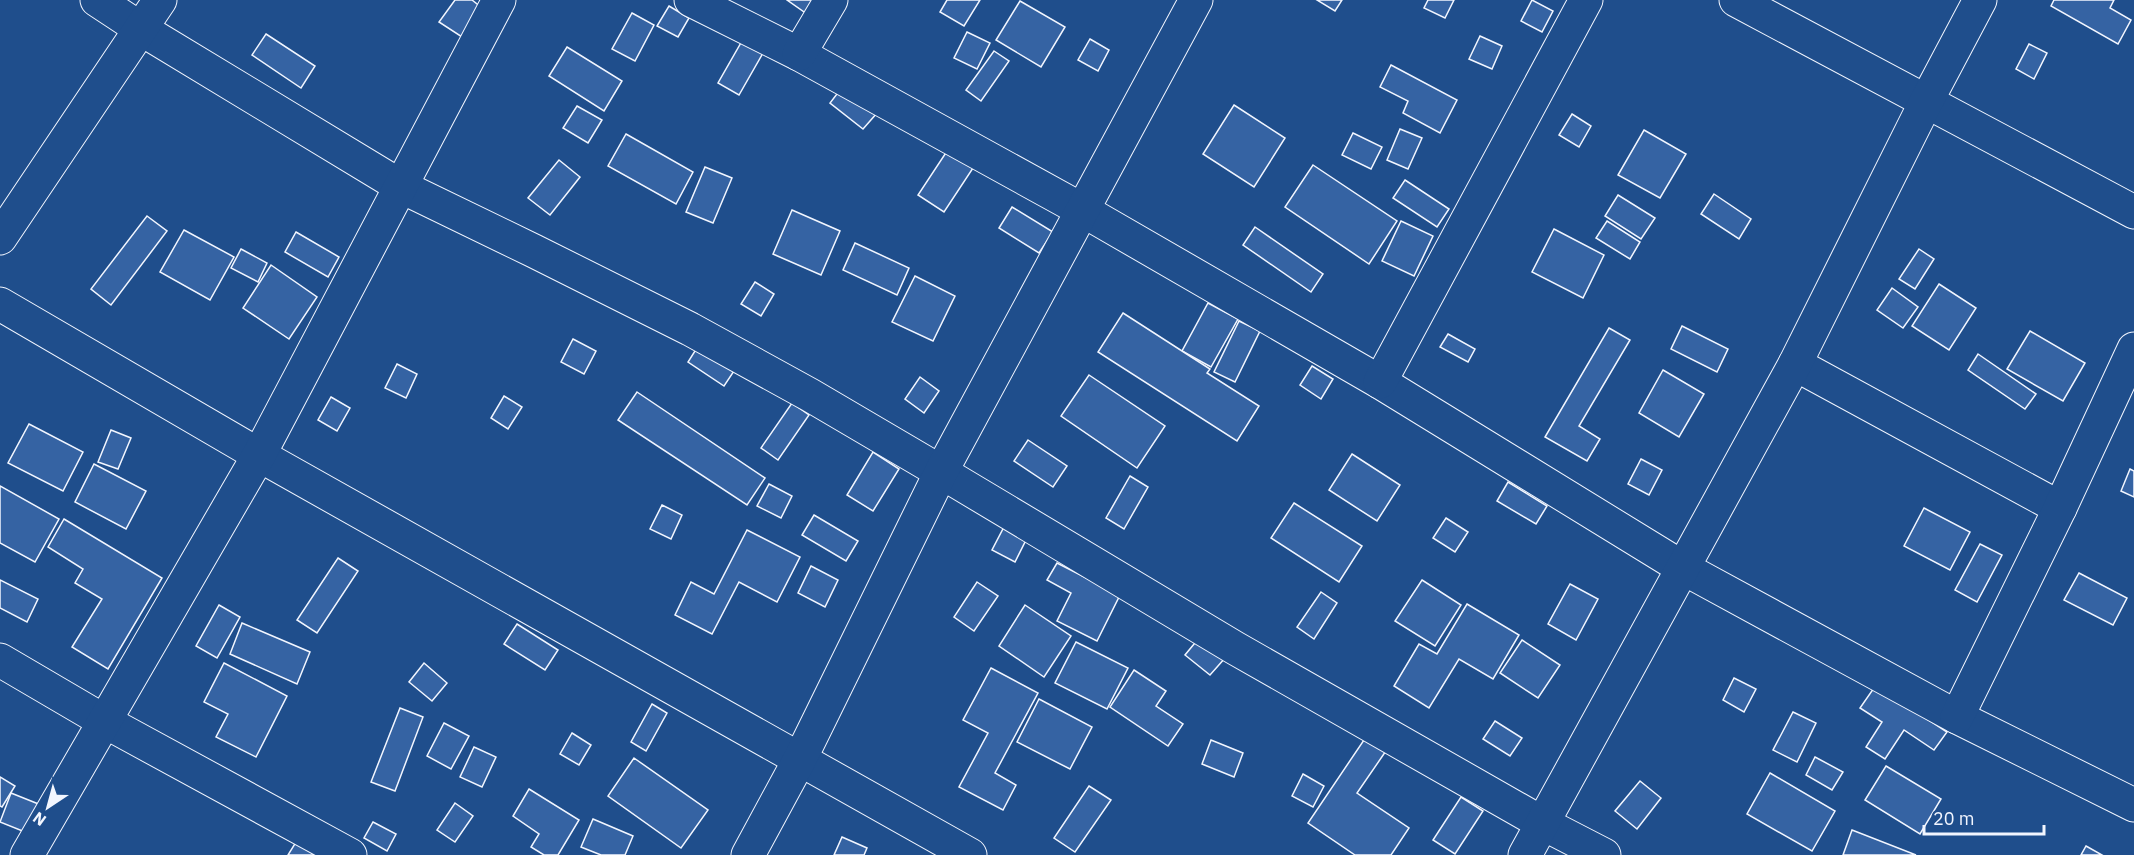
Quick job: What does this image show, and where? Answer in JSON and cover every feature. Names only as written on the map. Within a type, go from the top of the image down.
[{"type":"street","points":[[97,0],[402,187],[690,329],[810,395],[1235,648],[1542,823],[1604,855]]},
{"type":"street","points":[[0,238],[160,0]]},
{"type":"street","points":[[27,855],[259,455],[402,187],[498,0]]},
{"type":"street","points":[[691,0],[799,54],[1084,211],[1380,382],[1683,568],[1957,717],[2134,805]]},
{"type":"street","points":[[799,54],[831,0]]},
{"type":"street","points":[[748,855],[800,759],[941,472],[1196,0]]},
{"type":"street","points":[[1380,382],[1586,0]]},
{"type":"street","points":[[1736,0],[2134,212]]},
{"type":"street","points":[[1525,855],[1795,364],[1926,102],[1980,0]]},
{"type":"street","points":[[0,304],[259,455],[970,855]]},
{"type":"street","points":[[1957,717],[2060,508],[2134,349]]},
{"type":"street","points":[[1795,364],[2060,508]]},
{"type":"street","points":[[0,660],[104,721],[350,855]]},
{"type":"building","points":[[455,0],[472,0],[482,8],[462,37],[439,22]]},
{"type":"building","points":[[787,0],[817,0],[807,14]]},
{"type":"building","points":[[947,0],[980,0],[964,26],[940,12]]},
{"type":"building","points":[[1317,0],[1342,0],[1335,11]]},
{"type":"building","points":[[1428,0],[1454,0],[1445,18],[1424,8]]},
{"type":"building","points":[[1532,0],[1553,11],[1542,32],[1521,21]]},
{"type":"building","points":[[2054,0],[2114,0],[2110,8],[2131,20],[2118,44],[2051,6]]},
{"type":"building","points":[[1020,1],[1065,27],[1041,67],[996,40]]},
{"type":"building","points":[[669,6],[689,18],[678,37],[657,26]]},
{"type":"building","points":[[632,13],[654,25],[635,61],[612,49]]},
{"type":"building","points":[[967,32],[990,43],[977,69],[954,58]]},
{"type":"building","points":[[266,34],[315,66],[301,88],[252,55]]},
{"type":"building","points":[[1480,36],[1502,46],[1492,69],[1469,59]]},
{"type":"building","points":[[1090,39],[1109,50],[1098,71],[1078,60]]},
{"type":"building","points":[[742,41],[763,53],[739,95],[718,83]]},
{"type":"building","points":[[2029,44],[2047,53],[2034,79],[2016,69]]},
{"type":"building","points":[[567,47],[622,81],[604,111],[549,76]]},
{"type":"building","points":[[994,51],[1009,61],[981,101],[966,90]]},
{"type":"building","points":[[1391,65],[1457,100],[1440,133],[1403,113],[1408,101],[1380,87]]},
{"type":"building","points":[[843,86],[877,113],[863,129],[830,103]]},
{"type":"building","points":[[1234,105],[1285,138],[1254,187],[1203,154]]},
{"type":"building","points":[[577,106],[602,120],[588,143],[563,128]]},
{"type":"building","points":[[1572,114],[1591,126],[1579,147],[1559,135]]},
{"type":"building","points":[[1400,129],[1422,138],[1408,169],[1387,160]]},
{"type":"building","points":[[1644,130],[1686,154],[1660,198],[1618,175]]},
{"type":"building","points":[[1353,133],[1382,147],[1371,169],[1342,155]]},
{"type":"building","points":[[626,134],[693,172],[676,204],[608,166]]},
{"type":"building","points":[[951,145],[977,162],[944,212],[918,195]]},
{"type":"building","points":[[559,160],[580,177],[550,215],[528,198]]},
{"type":"building","points":[[1313,165],[1397,221],[1369,264],[1285,207]]},
{"type":"building","points":[[705,167],[732,178],[713,223],[686,212]]},
{"type":"building","points":[[1405,180],[1449,209],[1437,227],[1393,198]]},
{"type":"building","points":[[1714,194],[1751,219],[1739,239],[1701,214]]},
{"type":"building","points":[[1618,195],[1655,218],[1641,239],[1605,216]]},
{"type":"building","points":[[1012,207],[1053,232],[1039,253],[999,228]]},
{"type":"building","points":[[792,210],[840,231],[821,275],[773,254]]},
{"type":"building","points":[[147,216],[167,231],[111,305],[91,289]]},
{"type":"building","points":[[1401,221],[1433,236],[1414,276],[1382,261]]},
{"type":"building","points":[[1607,221],[1640,242],[1630,259],[1596,238]]},
{"type":"building","points":[[1255,227],[1323,274],[1311,292],[1243,245]]},
{"type":"building","points":[[1554,229],[1604,255],[1583,298],[1532,272]]},
{"type":"building","points":[[184,230],[234,257],[210,300],[160,272]]},
{"type":"building","points":[[296,232],[339,257],[328,277],[285,252]]},
{"type":"building","points":[[855,243],[909,268],[897,295],[843,270]]},
{"type":"building","points":[[241,249],[267,263],[258,282],[231,268]]},
{"type":"building","points":[[1919,249],[1934,259],[1915,289],[1899,279]]},
{"type":"building","points":[[271,265],[317,297],[289,339],[243,308]]},
{"type":"building","points":[[915,276],[955,296],[933,341],[892,322]]},
{"type":"building","points":[[755,282],[774,294],[761,316],[741,304]]},
{"type":"building","points":[[1939,284],[1976,308],[1949,350],[1912,326]]},
{"type":"building","points":[[1892,288],[1918,307],[1903,328],[1877,310]]},
{"type":"building","points":[[1208,303],[1238,319],[1211,367],[1182,351]]},
{"type":"building","points":[[1123,313],[1210,369],[1207,373],[1259,406],[1237,441],[1098,352]]},
{"type":"building","points":[[1239,321],[1260,331],[1235,382],[1214,372]]},
{"type":"building","points":[[1682,326],[1728,349],[1717,372],[1671,349]]},
{"type":"building","points":[[1609,328],[1630,340],[1579,426],[1600,439],[1587,461],[1545,437]]},
{"type":"building","points":[[2030,331],[2085,363],[2063,401],[2007,369]]},
{"type":"building","points":[[1448,334],[1475,349],[1468,362],[1440,347]]},
{"type":"building","points":[[573,339],[596,351],[584,374],[561,362]]},
{"type":"building","points":[[700,343],[736,368],[724,386],[688,362]]},
{"type":"building","points":[[1978,354],[2036,394],[2025,409],[1968,370]]},
{"type":"building","points":[[397,364],[417,374],[406,398],[385,388]]},
{"type":"building","points":[[1312,366],[1333,379],[1321,399],[1300,385]]},
{"type":"building","points":[[1663,370],[1704,394],[1679,437],[1639,413]]},
{"type":"building","points":[[1089,375],[1165,426],[1137,468],[1061,416]]},
{"type":"building","points":[[920,377],[939,391],[924,413],[905,399]]},
{"type":"building","points":[[637,392],[765,478],[747,505],[618,420]]},
{"type":"building","points":[[504,396],[522,407],[508,429],[491,418]]},
{"type":"building","points":[[331,397],[350,408],[337,431],[318,420]]},
{"type":"building","points":[[792,403],[809,415],[778,460],[761,448]]},
{"type":"building","points":[[29,424],[83,452],[63,491],[8,463]]},
{"type":"building","points":[[111,430],[131,438],[118,469],[98,462]]},
{"type":"building","points":[[1028,440],[1067,466],[1053,487],[1014,461]]},
{"type":"building","points":[[873,452],[899,469],[873,511],[847,495]]},
{"type":"building","points":[[1352,454],[1400,485],[1377,521],[1329,490]]},
{"type":"building","points":[[1641,459],[1662,470],[1649,495],[1628,484]]},
{"type":"building","points":[[94,464],[146,491],[126,529],[75,502]]},
{"type":"building","points":[[2130,469],[2134,471],[2134,497],[2121,491]]},
{"type":"building","points":[[1130,476],[1148,487],[1124,529],[1106,518]]},
{"type":"building","points":[[1508,482],[1547,506],[1536,524],[1497,501]]},
{"type":"building","points":[[769,484],[792,496],[781,518],[757,506]]},
{"type":"building","points":[[0,486],[59,519],[35,562],[0,543]]},
{"type":"building","points":[[1294,503],[1362,546],[1339,582],[1271,538]]},
{"type":"building","points":[[662,505],[682,515],[671,539],[650,529]]},
{"type":"building","points":[[1924,508],[1970,532],[1950,570],[1904,546]]},
{"type":"building","points":[[814,515],[858,541],[846,561],[802,535]]},
{"type":"building","points":[[1446,518],[1468,532],[1455,552],[1433,538]]},
{"type":"building","points":[[64,519],[162,578],[108,669],[72,647],[102,599],[75,583],[83,569],[48,547]]},
{"type":"building","points":[[1005,525],[1028,536],[1015,562],[992,550]]},
{"type":"building","points":[[747,530],[800,557],[777,602],[739,582],[712,634],[675,615],[691,582],[714,594]]},
{"type":"building","points":[[1980,544],[2002,555],[1977,602],[1955,590]]},
{"type":"building","points":[[338,558],[358,571],[317,633],[297,620]]},
{"type":"building","points":[[1057,563],[1120,595],[1097,641],[1057,621],[1071,593],[1047,580]]},
{"type":"building","points":[[811,566],[838,580],[825,607],[798,593]]},
{"type":"building","points":[[2079,573],[2127,598],[2113,625],[2064,600]]},
{"type":"building","points":[[0,580],[38,599],[27,622],[0,608]]},
{"type":"building","points":[[1422,580],[1461,605],[1435,646],[1395,621]]},
{"type":"building","points":[[977,582],[998,596],[974,631],[954,617]]},
{"type":"building","points":[[1570,584],[1598,599],[1576,640],[1548,624]]},
{"type":"building","points":[[1321,592],[1337,603],[1314,639],[1297,627]]},
{"type":"building","points":[[1467,604],[1519,635],[1493,679],[1459,659],[1429,708],[1394,686],[1419,644],[1437,654]]},
{"type":"building","points":[[219,605],[240,617],[217,658],[196,646]]},
{"type":"building","points":[[1025,605],[1071,636],[1044,677],[999,646]]},
{"type":"building","points":[[242,623],[310,652],[297,684],[230,654]]},
{"type":"building","points":[[517,624],[558,650],[545,670],[504,644]]},
{"type":"building","points":[[1199,638],[1225,658],[1210,675],[1185,655]]},
{"type":"building","points":[[1522,640],[1560,665],[1538,698],[1500,673]]},
{"type":"building","points":[[1076,642],[1128,668],[1107,709],[1055,683]]},
{"type":"building","points":[[224,663],[287,696],[256,757],[216,737],[228,714],[204,702]]},
{"type":"building","points":[[424,663],[447,683],[432,701],[409,682]]},
{"type":"building","points":[[991,668],[1038,693],[995,773],[1016,785],[1003,810],[959,787],[988,733],[963,720]]},
{"type":"building","points":[[1134,670],[1166,691],[1156,706],[1183,724],[1168,746],[1110,707]]},
{"type":"building","points":[[1734,678],[1756,689],[1744,712],[1723,700]]},
{"type":"building","points":[[1876,685],[1947,732],[1934,750],[1904,730],[1885,759],[1866,747],[1882,722],[1860,708]]},
{"type":"building","points":[[1039,699],[1092,727],[1070,769],[1017,742]]},
{"type":"building","points":[[652,704],[667,713],[646,751],[631,742]]},
{"type":"building","points":[[400,708],[423,717],[395,791],[371,782]]},
{"type":"building","points":[[1793,712],[1816,723],[1797,762],[1773,750]]},
{"type":"building","points":[[1495,721],[1522,738],[1510,756],[1483,739]]},
{"type":"building","points":[[444,723],[469,736],[451,769],[427,756]]},
{"type":"building","points":[[572,733],[591,745],[579,765],[560,754]]},
{"type":"building","points":[[1368,734],[1388,748],[1357,793],[1409,828],[1391,855],[1355,855],[1308,823]]},
{"type":"building","points":[[1211,740],[1243,753],[1234,777],[1202,764]]},
{"type":"building","points":[[474,747],[496,757],[482,787],[460,777]]},
{"type":"building","points":[[1815,757],[1843,772],[1832,790],[1806,775]]},
{"type":"building","points":[[634,758],[708,810],[681,848],[608,796]]},
{"type":"building","points":[[1886,766],[1941,799],[1920,834],[1865,800]]},
{"type":"building","points":[[1770,773],[1835,811],[1812,851],[1747,814]]},
{"type":"building","points":[[1303,774],[1324,786],[1313,807],[1292,796]]},
{"type":"building","points":[[0,777],[15,786],[2,807],[0,806]]},
{"type":"building","points":[[1640,781],[1661,798],[1637,829],[1615,811]]},
{"type":"building","points":[[1089,786],[1111,800],[1075,852],[1054,838]]},
{"type":"building","points":[[529,789],[579,820],[558,855],[544,855],[531,847],[539,834],[513,816]]},
{"type":"building","points":[[11,793],[41,805],[30,834],[0,822]]},
{"type":"building","points":[[1461,797],[1483,811],[1455,854],[1433,840]]},
{"type":"building","points":[[455,803],[473,816],[455,842],[437,830]]},
{"type":"building","points":[[593,819],[633,836],[625,855],[601,855],[581,847]]},
{"type":"building","points":[[373,822],[396,834],[387,851],[364,838]]},
{"type":"building","points":[[1852,830],[1916,855],[1843,855]]},
{"type":"building","points":[[842,837],[867,848],[864,855],[834,855]]},
{"type":"building","points":[[296,842],[315,855],[288,855]]},
{"type":"building","points":[[2086,846],[2102,855],[2081,855]]}]
